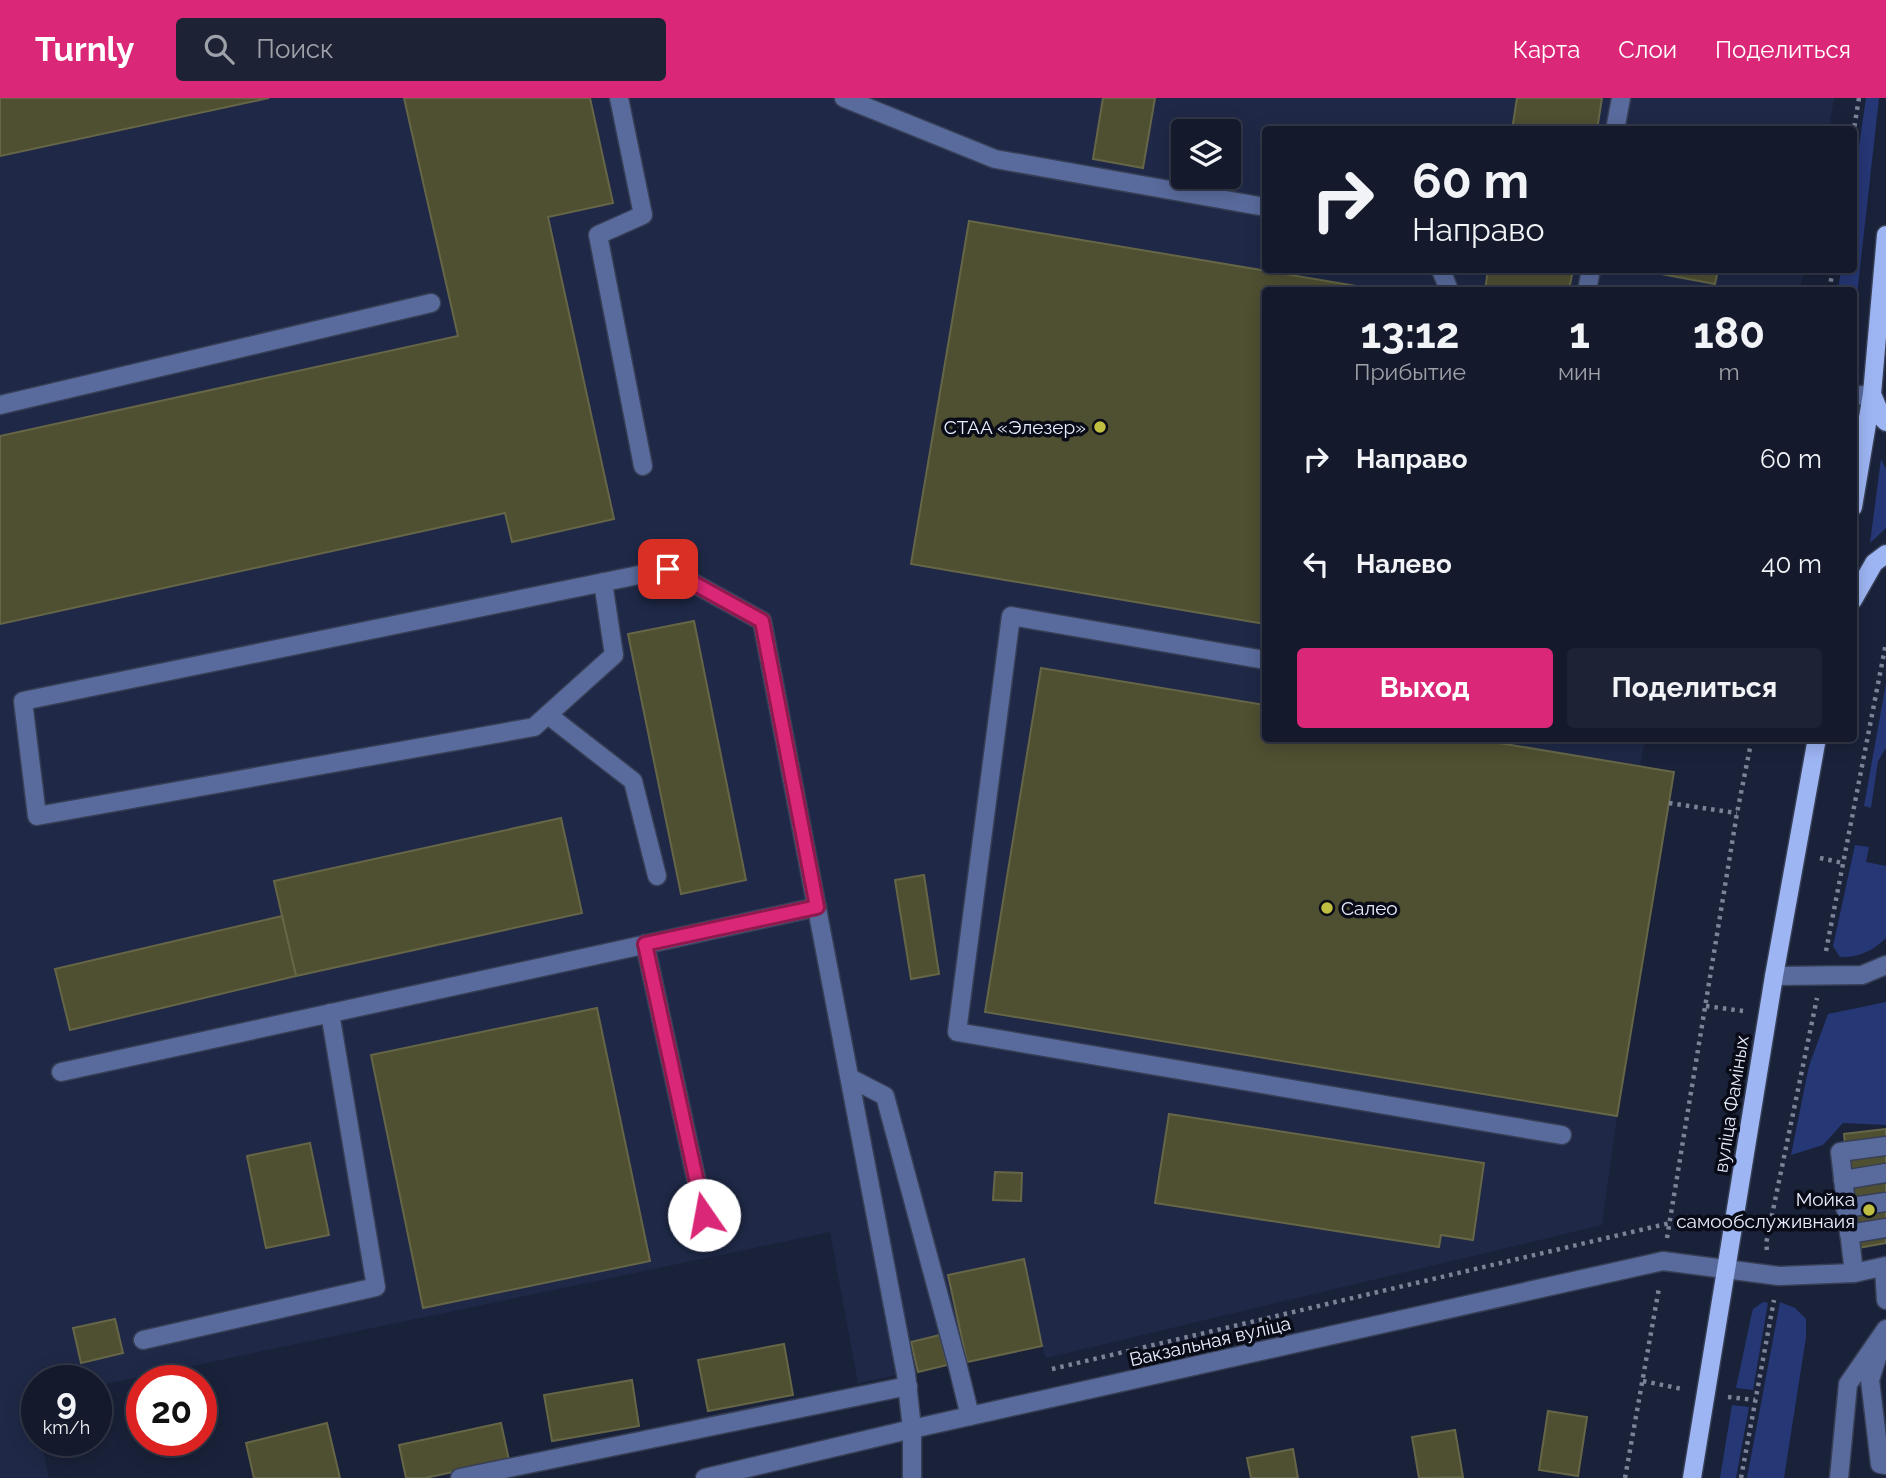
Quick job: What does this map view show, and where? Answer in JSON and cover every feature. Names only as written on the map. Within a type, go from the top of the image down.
[{"type":"main road","points":[[1857,483],[1872,394],[1886,235]]},
{"type":"main road","points":[[1872,394],[1886,422]]},
{"type":"main road","points":[[1857,593],[1874,564],[1886,554]]},
{"type":"main road","name":"вуліца Фаміных","points":[[1692,1478],[1813,742]]},
{"type":"street","points":[[619,98],[643,215],[598,236],[643,466]]},
{"type":"street","points":[[844,98],[995,159],[1262,206]]},
{"type":"street","points":[[1616,126],[1621,98]]},
{"type":"street","points":[[0,405],[431,303]]},
{"type":"street","points":[[1857,396],[1872,394]]},
{"type":"street","points":[[603,582],[614,655],[534,727],[37,816],[23,701],[603,582],[668,569],[762,621],[908,1386],[912,1429],[912,1478]]},
{"type":"street","points":[[1262,659],[1011,616],[957,1032],[1562,1135]]},
{"type":"street","points":[[548,715],[633,781],[657,876]]},
{"type":"street","points":[[61,1072],[817,907]]},
{"type":"street","points":[[645,944],[704,1215]]},
{"type":"street","points":[[1774,976],[1862,975],[1886,965]]},
{"type":"street","points":[[142,1340],[376,1287],[330,1013]]},
{"type":"street","points":[[850,1077],[885,1096],[970,1416]]},
{"type":"street","points":[[1854,1273],[1840,1152],[1886,1146]]},
{"type":"street","points":[[1843,1180],[1886,1174]]},
{"type":"street","points":[[1845,1208],[1886,1202]]},
{"type":"street","points":[[1849,1234],[1886,1228]]},
{"type":"street","name":"Вакзальная вуліца","points":[[705,1478],[1663,1261],[1779,1276],[1854,1273],[1885,1267]]},
{"type":"street","points":[[1885,1267],[1886,1300]]},
{"type":"street","points":[[1886,1330],[1870,1380],[1880,1464],[1886,1465]]},
{"type":"street","points":[[1839,1478],[1848,1384],[1886,1330]]},
{"type":"street","points":[[460,1478],[908,1386]]},
{"type":"path","points":[[1854,126],[1859,98]]},
{"type":"path","points":[[1741,1478],[1783,1263],[1772,1260],[1767,1254],[1766,1244],[1886,642]]},
{"type":"path","points":[[1625,1478],[1751,742]]},
{"type":"path","points":[[1669,803],[1737,813]]},
{"type":"path","points":[[1706,1006],[1768,1014]]},
{"type":"path","points":[[1045,1371],[1670,1223]]},
{"type":"shaded area","points":[[0,98],[1834,98],[1829,126],[1262,126],[1262,273],[1803,273],[1801,287],[1262,287],[1262,742],[1644,742],[1640,767],[1674,772],[1617,1116],[1602,1225],[1046,1358],[1042,1346],[858,1383],[830,1232],[196,1365],[126,1365],[126,1380],[112,1383],[112,1365],[21,1365],[21,1456],[44,1456],[49,1478],[0,1478]],"holes":[[[924,876],[939,974],[911,979],[895,880]]]},
{"type":"shaded area","points":[[1866,98],[1879,98],[1857,295],[1857,287],[1838,287],[1841,273],[1857,273],[1857,160]]},
{"type":"shaded area","points":[[1881,459],[1886,469],[1886,528],[1870,543]]},
{"type":"shaded area","points":[[1886,683],[1886,748],[1878,761],[1871,808],[1864,806]]},
{"type":"shaded area","points":[[1855,845],[1869,847],[1866,862],[1886,866],[1886,938],[1865,953],[1840,957],[1833,946]]},
{"type":"shaded area","points":[[1886,1002],[1886,1125],[1843,1123],[1823,1145],[1791,1155],[1809,1066],[1828,1014]]},
{"type":"shaded area","points":[[1763,1302],[1768,1303],[1753,1390],[1736,1388],[1753,1309]]},
{"type":"shaded area","points":[[1780,1302],[1795,1308],[1806,1319],[1806,1337],[1784,1478],[1747,1478]]},
{"type":"shaded area","points":[[1732,1405],[1749,1407],[1736,1478],[1720,1478]]},
{"type":"building","points":[[0,98],[269,98],[0,156]]},
{"type":"building","points":[[404,98],[590,98],[613,203],[548,217],[614,519],[512,542],[505,513],[0,624],[0,436],[458,336]]},
{"type":"building","points":[[1103,98],[1155,98],[1143,168],[1093,159]]},
{"type":"building","points":[[1517,98],[1602,98],[1598,126],[1513,126]]},
{"type":"building","name":"СТАА «Элезер»","points":[[969,221],[1262,270],[1262,273],[1279,273],[1362,287],[1262,287],[1262,623],[911,564]]},
{"type":"building","points":[[1488,273],[1572,273],[1570,287],[1485,287]]},
{"type":"building","points":[[1656,273],[1717,273],[1715,284]]},
{"type":"building","points":[[694,621],[746,880],[681,894],[628,634]]},
{"type":"building","name":"Салео","points":[[1041,668],[1262,705],[1262,742],[1493,742],[1674,772],[1617,1116],[985,1012]]},
{"type":"building","points":[[561,818],[582,913],[296,976],[274,881]]},
{"type":"building","points":[[924,875],[939,974],[911,979],[895,880]]},
{"type":"building","points":[[282,916],[296,976],[70,1030],[55,969]]},
{"type":"building","points":[[597,1008],[650,1261],[423,1308],[371,1055]]},
{"type":"building","points":[[1169,1114],[1484,1163],[1473,1240],[1441,1235],[1439,1247],[1155,1203]]},
{"type":"building","name":"Мойка самообслуживнаия","points":[[1886,1129],[1886,1243],[1858,1248],[1844,1134]]},
{"type":"building","points":[[310,1143],[329,1235],[266,1248],[247,1156]]},
{"type":"building","points":[[995,1172],[1022,1173],[1021,1201],[993,1200]]},
{"type":"building","points":[[1024,1259],[1042,1346],[967,1362],[948,1275]]},
{"type":"building","points":[[115,1319],[123,1353],[81,1363],[73,1328]]},
{"type":"building","points":[[940,1335],[947,1365],[918,1372],[911,1342]]},
{"type":"building","points":[[784,1344],[793,1395],[708,1411],[698,1360]]},
{"type":"building","points":[[632,1380],[639,1426],[552,1441],[544,1395]]},
{"type":"building","points":[[1548,1411],[1587,1417],[1578,1476],[1539,1470]]},
{"type":"building","points":[[327,1423],[340,1478],[254,1478],[246,1443]]},
{"type":"building","points":[[501,1423],[509,1460],[425,1478],[406,1478],[399,1445]]},
{"type":"building","points":[[1455,1430],[1463,1477],[1419,1478],[1412,1437]]},
{"type":"building","points":[[1293,1449],[1298,1478],[1251,1478],[1247,1458]]},
{"type":"place","name":"СТАА «Элезер»","points":[[1100,427]]},
{"type":"place","name":"Салео","points":[[1327,908]]},
{"type":"place","name":"Мойка самообслуживнаия","points":[[1869,1210]]},
{"type":"route","points":[[668,569],[762,621],[817,907],[645,944],[704,1215]]}]
